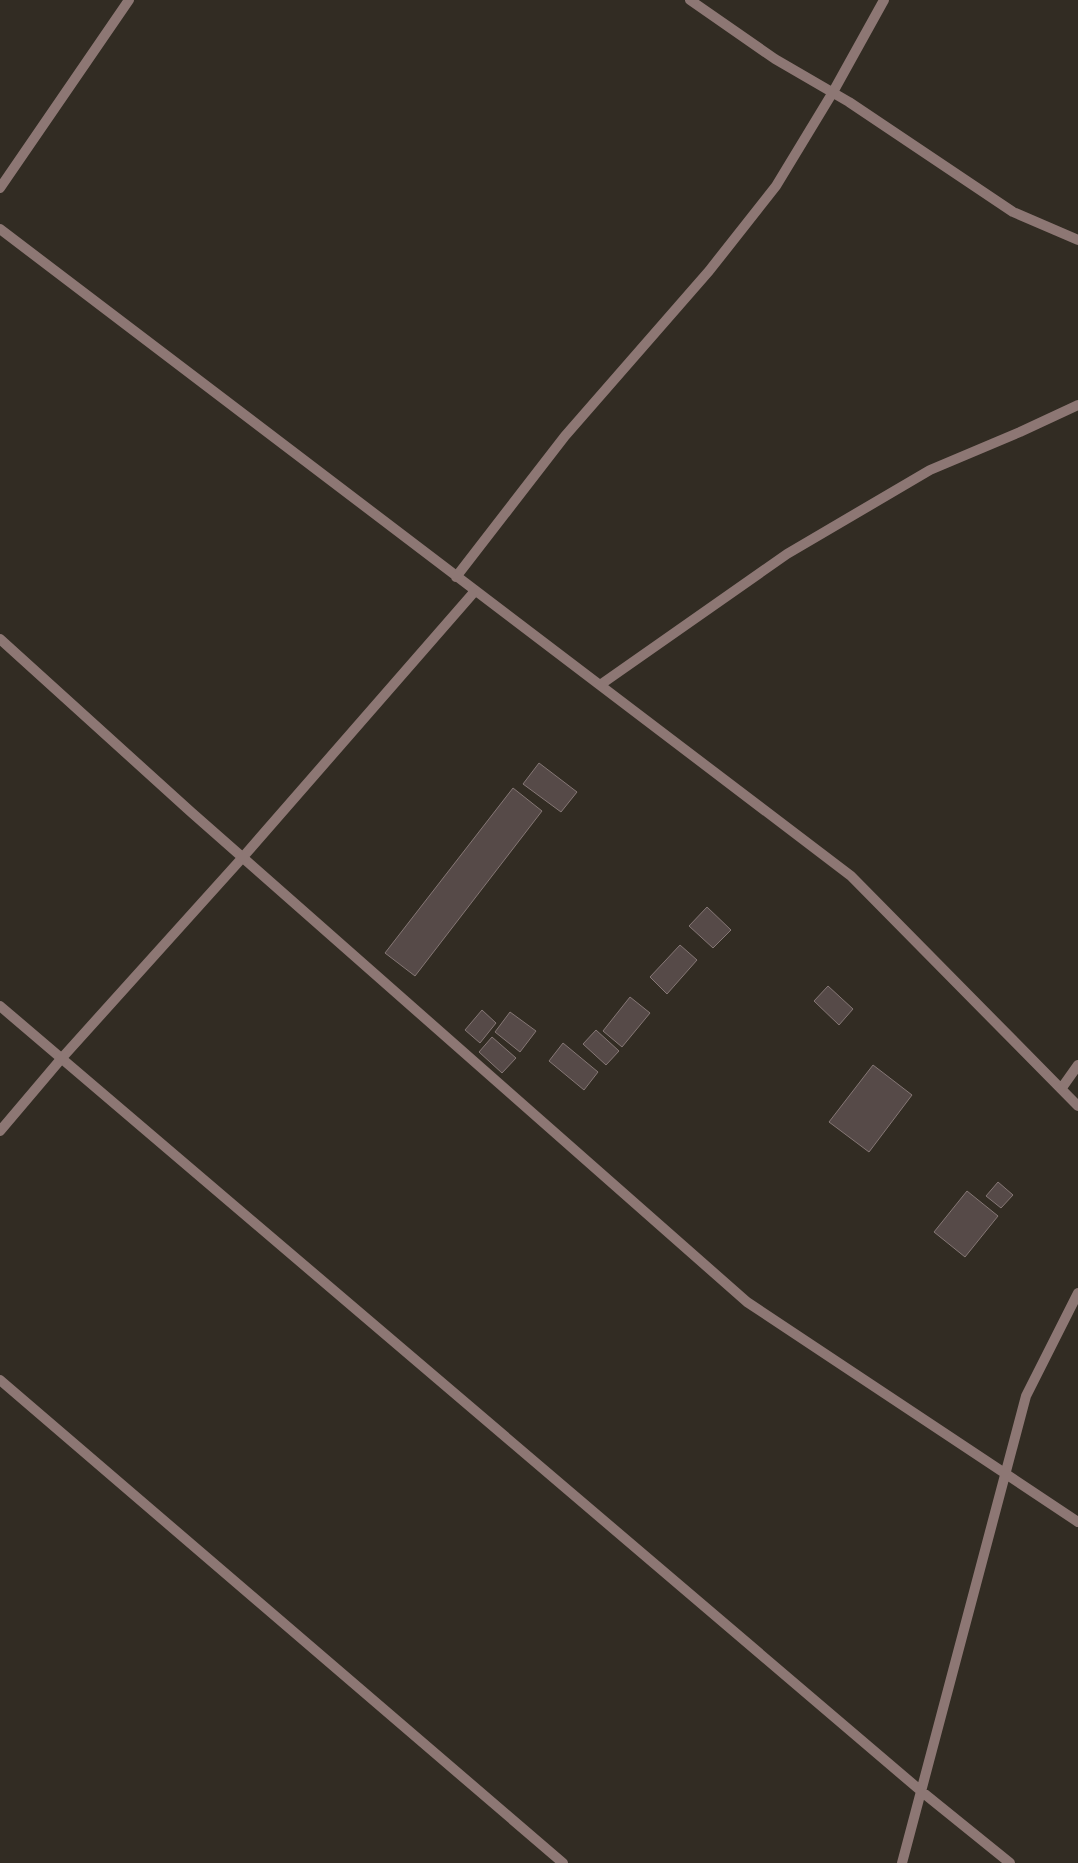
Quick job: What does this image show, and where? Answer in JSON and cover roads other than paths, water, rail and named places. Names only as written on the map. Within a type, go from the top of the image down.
[{"type":"street","points":[[0,188],[129,0]]},
{"type":"street","points":[[690,0],[775,59],[833,92],[1013,212],[1078,240]]},
{"type":"street","points":[[456,577],[564,436],[709,271],[776,186],[833,92],[884,0]]},
{"type":"street","points":[[0,229],[851,876],[1078,1106]]},
{"type":"street","points":[[600,685],[787,554],[930,470],[1078,405]]},
{"type":"street","points":[[0,1131],[61,1059],[243,857],[475,591]]},
{"type":"street","points":[[0,639],[243,857],[747,1302],[1078,1522]]},
{"type":"street","points":[[0,1006],[921,1791],[1010,1863]]},
{"type":"street","points":[[1061,1089],[1078,1065]]},
{"type":"street","points":[[902,1863],[1026,1396],[1078,1293]]},
{"type":"street","points":[[0,1380],[563,1863]]}]
